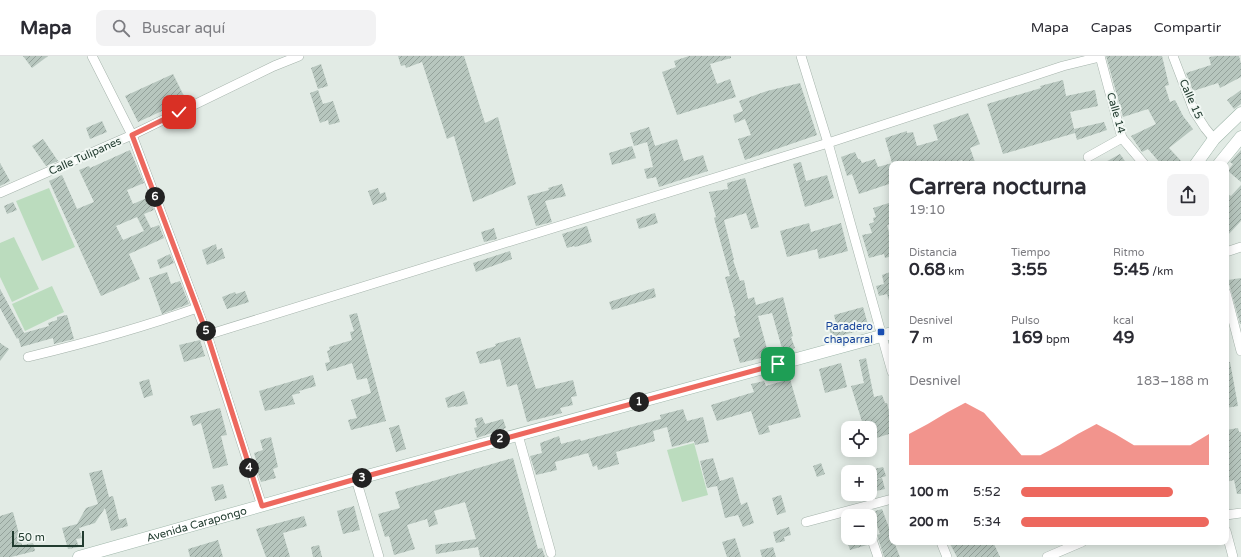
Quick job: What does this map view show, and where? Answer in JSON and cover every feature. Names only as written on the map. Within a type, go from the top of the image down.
[{"type":"street","points":[[92,56],[132,135],[207,334],[262,506]]},
{"type":"street","name":"Calle Tulipanes","points":[[0,193],[132,135],[299,56]]},
{"type":"street","points":[[802,56],[887,334],[889,349]]},
{"type":"street","points":[[207,334],[828,143],[1063,66],[1100,56]]},
{"type":"street","name":"Calle 14","points":[[1100,56],[1122,138],[1141,161]]},
{"type":"street","name":"Calle 15","points":[[1173,56],[1194,111],[1204,128],[1214,139]]},
{"type":"street","points":[[1198,161],[1214,139],[1241,113]]},
{"type":"street","points":[[1088,158],[1122,138]]},
{"type":"street","points":[[1222,161],[1241,138]]},
{"type":"street","points":[[1229,251],[1241,247]]},
{"type":"street","points":[[1229,305],[1241,351]]},
{"type":"street","points":[[28,357],[119,334],[197,308]]},
{"type":"street","name":"Avenida Carapongo","points":[[79,557],[356,479],[887,334]]},
{"type":"street","points":[[518,435],[551,553]]},
{"type":"street","points":[[356,479],[379,557]]},
{"type":"street","points":[[869,509],[889,500]]},
{"type":"street","points":[[1229,514],[1241,512]]},
{"type":"street","points":[[806,522],[841,516]]},
{"type":"street","points":[[1229,542],[1233,557]]},
{"type":"street","points":[[874,545],[878,557]]},
{"type":"street","points":[[942,545],[947,557]]},
{"type":"street","points":[[1048,557],[1075,545]]},
{"type":"green space","points":[[49,188],[75,247],[42,261],[16,201]]},
{"type":"green space","points":[[14,237],[39,289],[12,302],[0,277],[0,243]]},
{"type":"green space","points":[[52,286],[64,312],[25,331],[12,304]]},
{"type":"green space","points":[[694,443],[708,495],[682,502],[667,450]]},
{"type":"building","points":[[23,56],[48,56],[32,68]]},
{"type":"building","points":[[398,56],[464,56],[485,123],[498,117],[516,184],[473,202],[454,136],[447,139],[422,62],[406,68],[405,65],[401,66]]},
{"type":"building","points":[[689,56],[731,56],[731,58],[710,64],[717,84],[730,79],[736,97],[677,115],[662,72],[676,67],[674,61]]},
{"type":"building","points":[[1106,56],[1162,56],[1169,85],[1165,86],[1170,102],[1175,100],[1183,116],[1193,129],[1169,148],[1181,161],[1158,161],[1148,149],[1142,152],[1131,136],[1156,124],[1148,109],[1123,117]]},
{"type":"building","points":[[1239,56],[1241,64],[1241,77],[1220,88],[1218,83],[1193,91],[1186,73],[1211,65],[1209,57]]},
{"type":"building","points":[[321,64],[328,86],[318,89],[311,68]]},
{"type":"building","points":[[173,74],[186,100],[138,122],[125,96]]},
{"type":"building","points":[[1063,80],[1066,96],[1095,90],[1098,106],[1070,112],[1075,133],[1003,154],[987,104],[1041,88],[1040,86]]},
{"type":"building","points":[[800,83],[817,135],[745,160],[738,139],[751,135],[745,119],[735,123],[733,115],[743,111],[739,101],[767,91]]},
{"type":"building","points":[[318,90],[323,104],[333,101],[340,122],[329,125],[328,120],[320,123],[310,93]]},
{"type":"building","points":[[1241,90],[1241,104],[1234,109],[1227,100]]},
{"type":"building","points":[[968,113],[980,144],[970,148],[975,161],[891,161],[885,138],[907,131],[907,133],[913,132],[917,146],[938,140],[933,125]]},
{"type":"building","points":[[102,121],[107,132],[90,139],[86,128]]},
{"type":"building","points":[[1104,122],[1107,130],[1077,140],[1074,129]]},
{"type":"building","points":[[649,127],[655,146],[677,139],[684,161],[703,155],[708,171],[659,187],[656,177],[647,179],[644,169],[653,167],[647,142],[634,146],[630,133]]},
{"type":"building","points":[[43,139],[58,161],[46,166],[32,146]]},
{"type":"building","points":[[632,146],[636,158],[612,165],[609,153]]},
{"type":"building","points":[[130,150],[144,183],[127,190],[133,204],[149,197],[154,210],[144,214],[151,228],[159,225],[164,238],[129,254],[140,279],[101,296],[49,181],[62,175],[77,209],[94,202],[79,170],[89,166],[90,168]],"holes":[[[137,217],[144,231],[123,240],[116,226]]]},
{"type":"building","points":[[1241,150],[1241,182],[1229,172],[1233,164],[1230,162]]},
{"type":"building","points":[[855,152],[858,159],[860,159],[862,163],[875,159],[878,167],[889,164],[889,184],[859,194],[852,174],[847,176],[841,157]]},
{"type":"building","points":[[1120,154],[1125,161],[1107,161]]},
{"type":"building","points":[[801,162],[806,181],[827,175],[834,198],[805,207],[793,164]]},
{"type":"building","points":[[0,163],[10,181],[0,186]]},
{"type":"building","points":[[745,178],[759,227],[751,229],[746,213],[724,220],[733,260],[740,281],[744,280],[748,299],[754,297],[756,305],[783,297],[793,336],[791,337],[795,348],[783,352],[772,313],[758,316],[769,356],[740,363],[733,339],[740,337],[734,316],[736,316],[725,277],[730,276],[714,218],[716,217],[709,192],[728,189],[727,183]]},
{"type":"building","points":[[562,184],[566,196],[545,201],[552,222],[536,226],[527,196],[549,190],[548,188]]},
{"type":"building","points":[[1241,185],[1241,221],[1229,234],[1229,195],[1231,196]]},
{"type":"building","points":[[378,188],[380,194],[385,192],[387,200],[373,205],[368,191]]},
{"type":"building","points":[[13,202],[17,210],[7,214],[4,206]]},
{"type":"building","points":[[889,203],[889,225],[887,225],[889,232],[889,257],[885,258],[884,254],[869,258],[862,235],[872,233],[869,224],[874,222],[873,218],[876,217],[873,208]]},
{"type":"building","points":[[655,213],[658,223],[639,229],[636,219]]},
{"type":"building","points":[[809,223],[811,232],[841,223],[848,251],[819,259],[817,249],[787,257],[780,231]]},
{"type":"building","points":[[587,226],[592,242],[567,248],[562,234]]},
{"type":"building","points":[[494,228],[497,239],[484,242],[481,232]]},
{"type":"building","points":[[216,244],[217,250],[222,248],[225,258],[207,265],[202,250]]},
{"type":"building","points":[[510,251],[512,259],[476,272],[473,263]]},
{"type":"building","points":[[170,254],[174,263],[160,269],[157,260]]},
{"type":"building","points":[[167,272],[171,284],[180,281],[189,304],[162,314],[149,278]]},
{"type":"building","points":[[889,272],[889,301],[887,294],[879,296],[876,286],[884,284],[882,275]]},
{"type":"building","points":[[1241,278],[1241,324],[1229,284],[1229,280]]},
{"type":"building","points":[[654,288],[656,297],[612,310],[609,302]]},
{"type":"building","points":[[0,289],[24,333],[49,326],[48,323],[57,320],[57,317],[67,315],[74,339],[54,344],[53,338],[21,347],[18,337],[17,339],[0,308]]},
{"type":"building","points":[[245,291],[249,302],[227,309],[222,297],[235,292],[236,294]]},
{"type":"building","points":[[863,307],[869,328],[832,338],[828,324],[836,323],[834,315]]},
{"type":"building","points":[[357,313],[386,421],[351,430],[348,420],[357,418],[351,400],[371,393],[367,378],[357,380],[352,363],[327,371],[325,363],[330,362],[327,351],[330,350],[329,347],[352,340],[350,332],[354,331],[349,315]]},
{"type":"building","points":[[520,337],[536,389],[573,380],[577,396],[571,397],[573,405],[560,408],[562,413],[527,422],[517,384],[507,387],[500,359],[480,364],[476,352],[496,346],[495,344]]},
{"type":"building","points":[[200,340],[205,356],[184,362],[179,345]]},
{"type":"building","points":[[0,343],[9,349],[0,361]]},
{"type":"building","points":[[866,358],[874,397],[882,395],[885,403],[887,403],[889,411],[889,434],[877,438],[877,421],[862,421],[851,386],[864,383],[859,360]]},
{"type":"building","points":[[1229,362],[1238,406],[1229,408]]},
{"type":"building","points":[[841,363],[847,387],[825,393],[819,369]]},
{"type":"building","points":[[313,375],[316,386],[299,391],[300,393],[292,395],[295,404],[265,411],[259,391]]},
{"type":"building","points":[[149,379],[153,395],[144,398],[139,382]]},
{"type":"building","points":[[790,379],[801,417],[768,426],[770,432],[759,435],[751,411],[717,421],[711,405],[754,392],[751,384],[764,381],[766,386]]},
{"type":"building","points":[[464,391],[468,404],[448,408],[445,398]]},
{"type":"building","points":[[220,408],[227,435],[221,436],[228,465],[213,469],[201,423],[193,426],[190,416]]},
{"type":"building","points":[[683,409],[687,421],[703,417],[709,442],[695,445],[694,441],[672,447],[667,427],[653,431],[655,441],[616,452],[619,464],[598,470],[597,465],[593,467],[588,453],[555,462],[557,470],[536,475],[530,456],[542,453],[540,443],[559,436],[561,444],[580,439],[581,441],[661,419],[660,415]]},
{"type":"building","points":[[482,417],[485,424],[503,419],[506,428],[477,438],[474,428],[477,427],[475,419]]},
{"type":"building","points":[[399,425],[406,449],[396,452],[389,428]]},
{"type":"building","points":[[1238,428],[1239,432],[1241,432],[1241,494],[1237,494],[1234,480],[1229,481],[1229,430]]},
{"type":"building","points":[[271,437],[278,467],[273,469],[276,478],[261,482],[257,471],[259,470],[254,453],[263,450],[260,440]]},
{"type":"building","points":[[513,458],[538,549],[542,548],[545,557],[480,557],[478,547],[436,554],[435,545],[476,539],[465,502],[434,511],[438,524],[429,527],[427,519],[407,525],[415,549],[394,555],[389,536],[385,537],[378,514],[400,508],[395,492]]},
{"type":"building","points":[[713,458],[720,481],[733,477],[741,505],[747,502],[754,523],[743,527],[738,515],[725,518],[717,486],[707,488],[700,461]]},
{"type":"building","points":[[821,463],[825,474],[817,477],[813,466]]},
{"type":"building","points":[[883,467],[886,476],[877,479],[877,468]]},
{"type":"building","points":[[102,470],[109,497],[113,496],[119,520],[126,518],[128,526],[111,531],[105,508],[95,523],[79,528],[82,538],[76,539],[79,547],[68,549],[62,528],[77,524],[86,508],[98,504],[89,473]]},
{"type":"building","points":[[882,478],[885,489],[877,491],[877,480]]},
{"type":"building","points":[[223,484],[227,498],[215,501],[211,487]]},
{"type":"building","points":[[781,495],[786,512],[777,515],[772,498]]},
{"type":"building","points":[[354,506],[360,530],[343,534],[337,511]]},
{"type":"building","points":[[882,509],[889,528],[889,545],[895,545],[900,557],[884,557],[877,535],[880,534],[877,526],[877,510]]},
{"type":"building","points":[[13,512],[22,545],[33,543],[35,551],[11,557],[0,557],[0,516]]},
{"type":"building","points":[[304,516],[307,526],[283,533],[290,557],[266,557],[256,529]]},
{"type":"building","points":[[789,527],[791,535],[784,537],[785,541],[776,543],[773,532]]},
{"type":"building","points":[[735,538],[741,557],[727,557],[722,542]]},
{"type":"building","points":[[218,540],[223,557],[190,557],[188,549]]},
{"type":"building","points":[[319,545],[322,557],[313,557],[311,547]]},
{"type":"building","points":[[848,545],[867,545],[850,550]]},
{"type":"building","points":[[951,545],[994,545],[1000,557],[957,557]]},
{"type":"building","points":[[773,547],[776,557],[762,557],[760,550]]},
{"type":"place","name":"Paradero chaparral","points":[[881,332]]},
{"type":"route","points":[[179,112],[132,135],[207,334],[254,486],[262,506],[778,364]]}]
